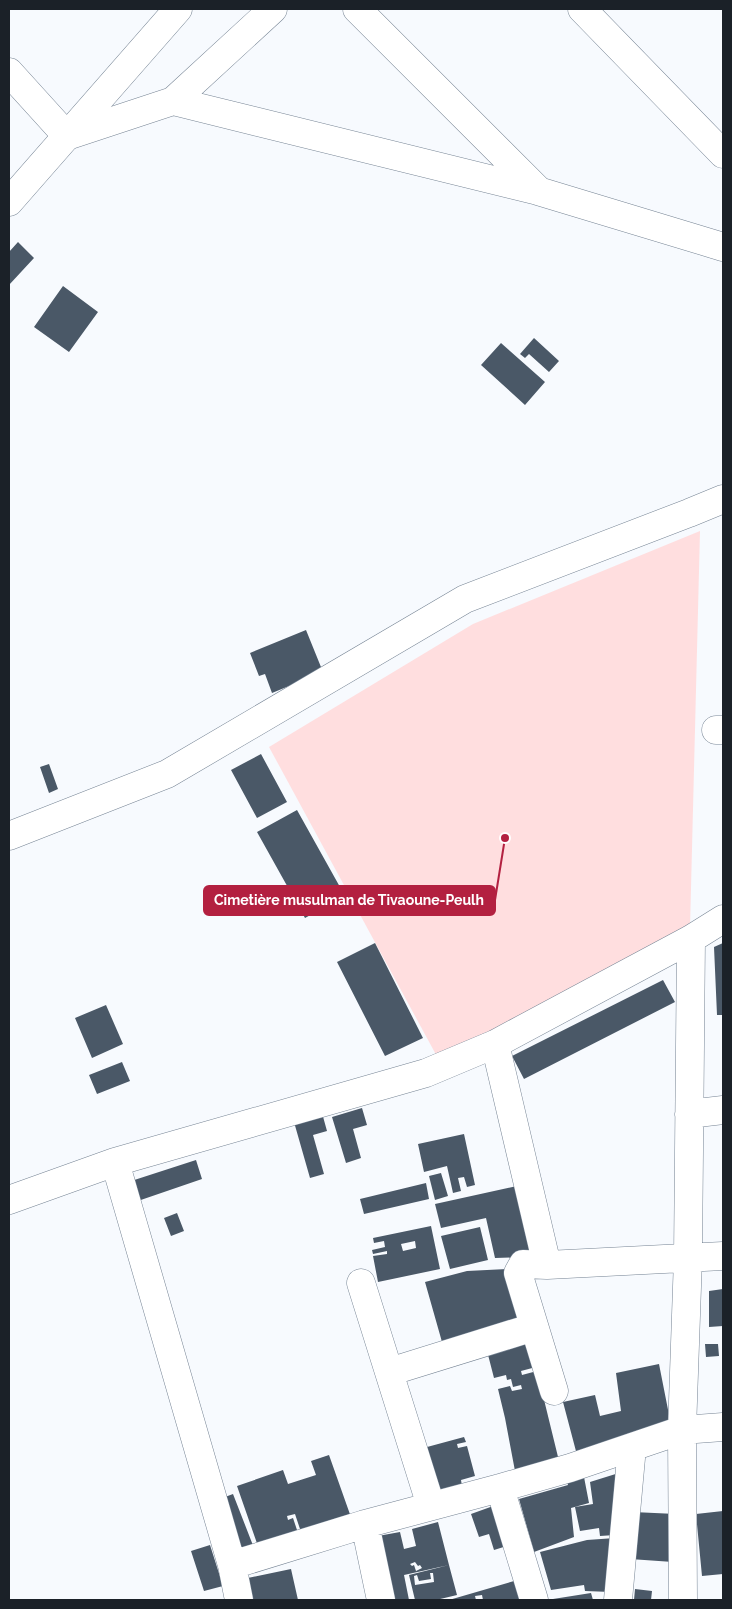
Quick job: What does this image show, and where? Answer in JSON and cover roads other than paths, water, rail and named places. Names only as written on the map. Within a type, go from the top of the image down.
[{"type":"street","points":[[9,202],[178,9]]},
{"type":"street","points":[[67,136],[173,101],[273,9]]},
{"type":"street","points":[[357,9],[538,191]]},
{"type":"street","points":[[582,9],[723,154]]},
{"type":"street","points":[[9,72],[67,136]]},
{"type":"street","points":[[173,101],[538,191],[718,238]]},
{"type":"street","points":[[9,836],[167,774],[465,599],[723,499]]},
{"type":"street","points":[[9,1200],[115,1162],[426,1073],[495,1044],[691,939],[723,919]]},
{"type":"street","points":[[683,1600],[682,1430],[688,1258],[691,939]]},
{"type":"street","points":[[495,1044],[547,1264]]},
{"type":"street","points":[[689,1114],[723,1110]]},
{"type":"street","points":[[115,1162],[232,1565],[239,1600]]},
{"type":"street","points":[[554,1391],[518,1273],[524,1264],[723,1256]]},
{"type":"street","points":[[361,1283],[431,1506]]},
{"type":"street","points":[[389,1372],[534,1327]]},
{"type":"street","points":[[232,1565],[365,1524],[500,1488],[682,1430],[723,1427]]},
{"type":"street","points":[[618,1600],[632,1447]]},
{"type":"street","points":[[500,1488],[534,1600]]},
{"type":"street","points":[[365,1524],[381,1600]]},
{"type":"place","name":"Cimetière musulman de Tivaoune-Peulh","points":[[505,838]]}]
